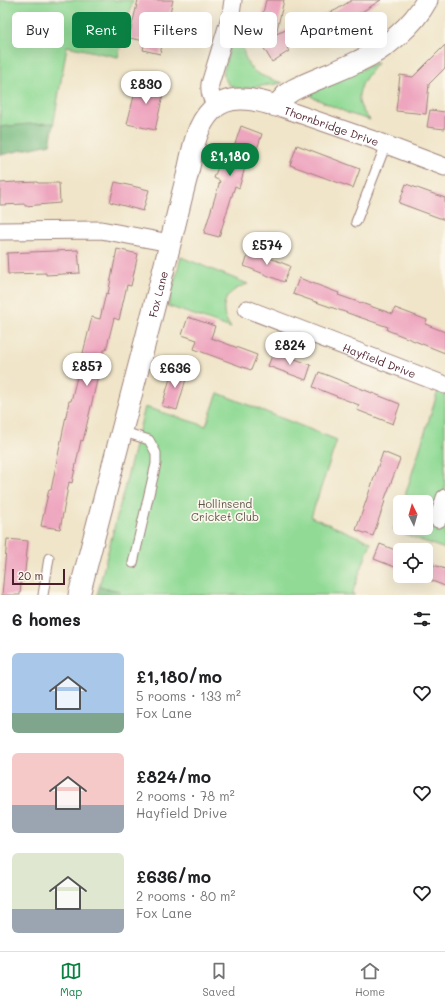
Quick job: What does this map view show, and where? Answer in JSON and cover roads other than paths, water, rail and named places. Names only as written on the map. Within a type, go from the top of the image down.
[{"type":"street","points":[[216,106],[209,90],[231,14],[233,0]]},
{"type":"street","points":[[276,106],[293,90],[360,61],[386,44],[410,22],[427,0]]},
{"type":"street","name":"Thornbridge Drive","points":[[216,106],[239,99],[262,101],[386,144],[445,168]]},
{"type":"street","name":"Fox Lane","points":[[79,595],[200,127],[209,112],[216,106]]},
{"type":"street","points":[[0,231],[101,230],[170,243]]},
{"type":"street","name":"Hayfield Drive","points":[[247,309],[445,386]]},
{"type":"street","points":[[438,519],[445,498]]},
{"type":"lane","points":[[356,222],[386,144]]},
{"type":"lane","points":[[121,431],[149,440],[156,453],[156,464],[133,563]]},
{"type":"lane","points":[[43,595],[49,558]]},
{"type":"park label","name":"Hollinsend Cricket Club","points":[[225,509]]}]
